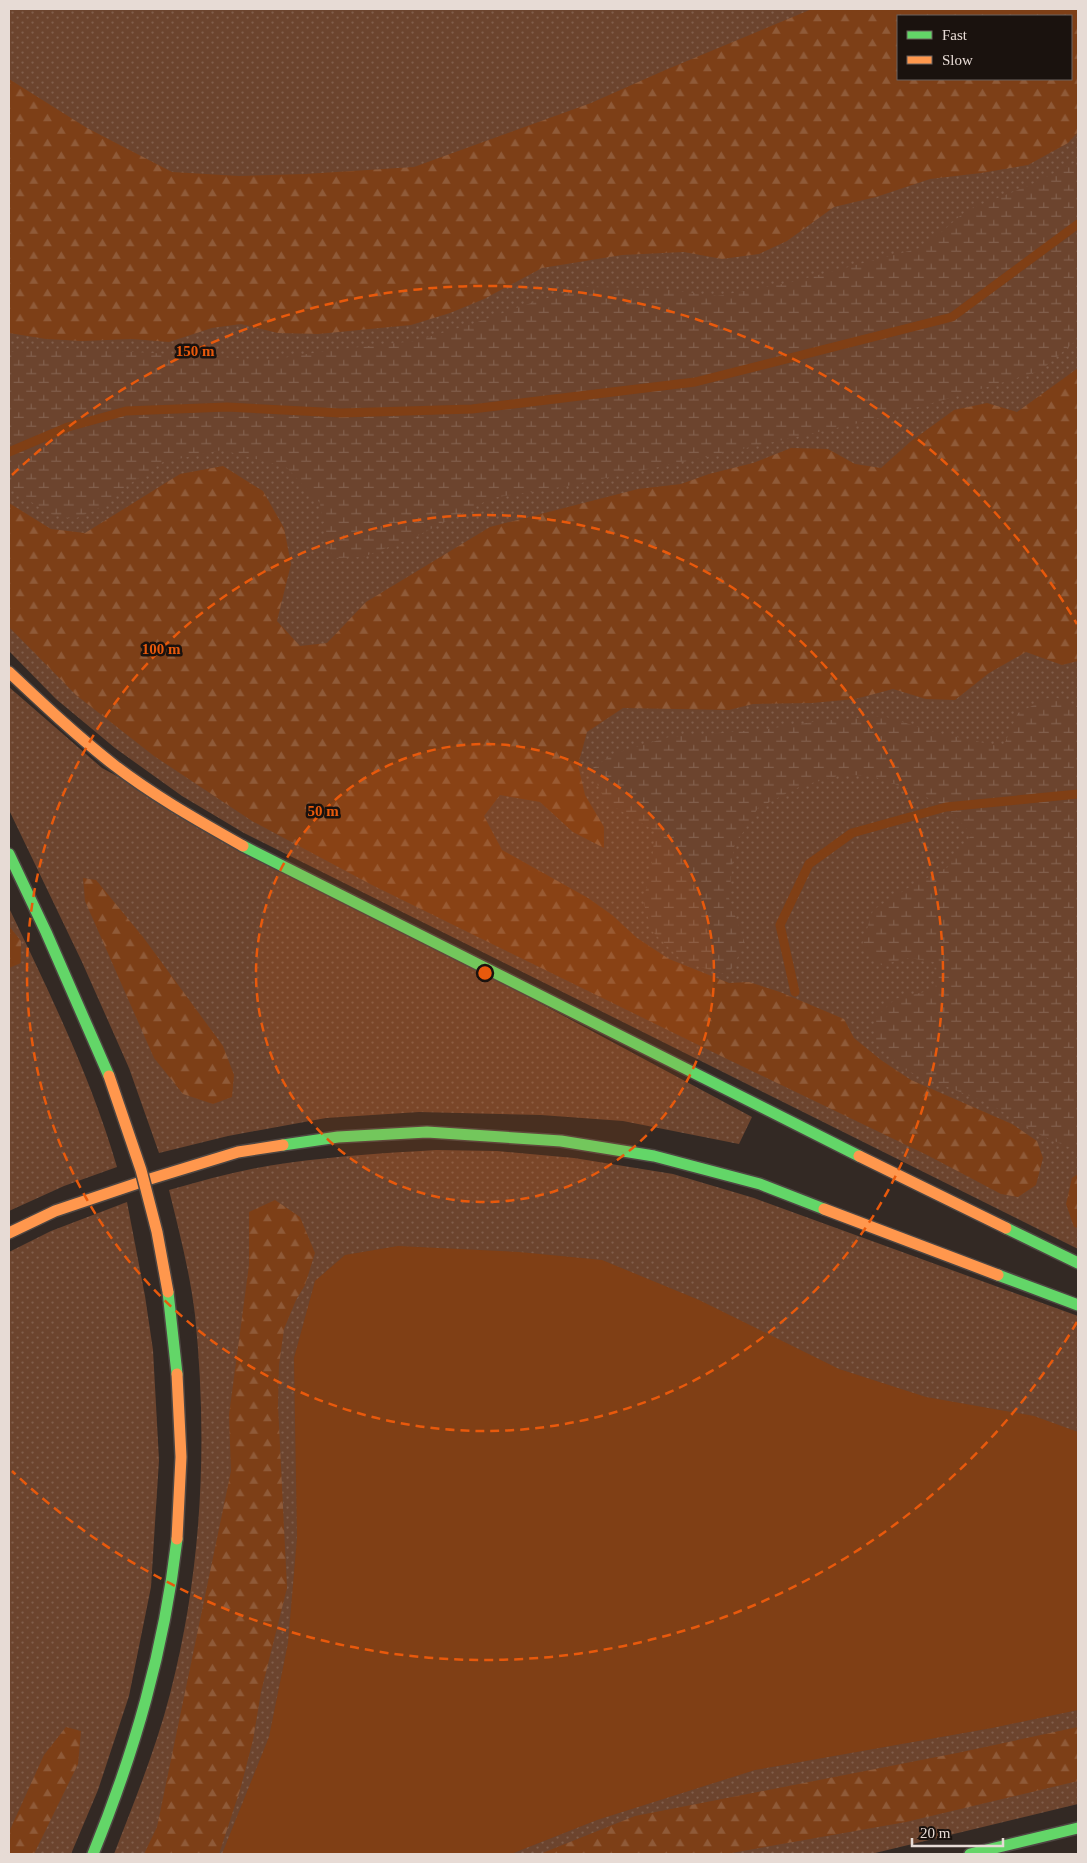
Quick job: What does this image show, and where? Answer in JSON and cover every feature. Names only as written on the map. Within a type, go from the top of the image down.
[{"type":"main road","points":[[9,672],[63,723],[116,766],[182,811],[250,850],[648,1049],[816,1136],[1078,1263]]},
{"type":"main road","points":[[9,854],[46,932],[109,1076],[141,1170],[157,1232],[168,1292],[179,1373],[181,1480],[175,1554],[168,1608],[154,1674],[125,1774],[93,1854]]},
{"type":"main road","points":[[9,1234],[55,1212],[150,1179],[238,1152],[338,1137],[427,1132],[492,1136],[561,1141],[654,1156],[760,1184],[892,1236],[1078,1305]]},
{"type":"main road","points":[[970,1854],[1078,1828]]},
{"type":"green space","points":[[9,9],[1078,9],[1078,1249],[244,833],[182,796],[115,748],[56,699],[9,651]]},
{"type":"green space","points":[[812,9],[1078,9],[1078,132],[1068,143],[1028,165],[930,179],[876,197],[834,207],[787,241],[759,254],[722,259],[684,252],[622,255],[542,268],[484,299],[450,313],[411,325],[318,334],[278,333],[241,324],[212,328],[169,342],[132,339],[82,341],[46,339],[9,333],[9,79],[87,128],[172,172],[239,176],[414,167],[591,103]]},
{"type":"green space","points":[[1078,161],[1078,339],[1040,371],[868,421],[567,486],[492,498],[417,536],[363,557],[333,558],[324,532],[320,503],[286,467],[222,450],[163,462],[125,487],[96,510],[74,519],[49,514],[9,487],[9,352],[68,348],[270,360],[332,350],[415,341],[583,287],[654,288],[717,296],[788,283],[924,247],[967,210],[1028,186]]},
{"type":"green space","points":[[1078,368],[1078,661],[1062,665],[1026,652],[989,673],[955,700],[926,699],[893,689],[855,699],[812,703],[753,704],[729,710],[623,708],[587,732],[578,765],[585,795],[604,827],[604,848],[573,832],[540,802],[500,795],[484,816],[502,850],[588,898],[612,915],[637,938],[669,959],[729,983],[749,982],[780,992],[844,1019],[854,1038],[881,1060],[911,1080],[1012,1124],[1037,1141],[1043,1158],[1036,1185],[1018,1197],[1001,1194],[927,1155],[372,885],[252,821],[154,756],[76,695],[9,627],[9,503],[51,529],[85,533],[180,474],[223,466],[263,491],[284,528],[291,564],[277,621],[300,646],[327,643],[366,602],[490,527],[638,489],[681,484],[709,474],[753,463],[791,448],[828,449],[855,464],[881,468],[910,442],[954,410],[987,403],[1017,412]]},
{"type":"green space","points":[[9,687],[102,768],[752,1117],[739,1144],[623,1121],[541,1115],[419,1112],[326,1118],[228,1136],[159,1153],[129,1068],[82,962],[9,810]]},
{"type":"green space","points":[[1052,696],[1078,706],[1078,1151],[1040,1135],[990,1104],[905,1070],[875,1041],[875,1018],[895,999],[936,989],[934,962],[909,958],[881,965],[862,945],[873,910],[908,888],[948,867],[972,834],[946,807],[914,791],[875,777],[845,774],[801,786],[758,808],[734,847],[729,898],[745,944],[728,975],[683,962],[652,931],[643,901],[651,870],[655,831],[606,802],[590,770],[613,754],[669,737],[767,729],[819,721],[883,716],[938,733],[1003,747],[1018,713]]},
{"type":"green space","points":[[83,878],[96,880],[143,937],[223,1046],[234,1075],[232,1097],[213,1104],[183,1094],[154,1058],[85,901]]},
{"type":"green space","points":[[9,908],[54,1003],[82,1068],[107,1133],[117,1167],[64,1186],[9,1211]]},
{"type":"green space","points":[[9,926],[21,941],[21,963],[9,968]]},
{"type":"green space","points":[[436,1150],[497,1151],[574,1158],[673,1174],[754,1198],[1078,1316],[1078,1804],[871,1854],[114,1854],[151,1755],[170,1694],[181,1648],[189,1601],[199,1506],[201,1410],[195,1315],[187,1268],[169,1190],[228,1174],[272,1165]]},
{"type":"green space","points":[[1078,1174],[1078,1228],[1074,1227],[1066,1204],[1072,1178]]},
{"type":"green space","points":[[275,1200],[300,1217],[315,1253],[305,1285],[296,1300],[284,1329],[279,1365],[278,1405],[287,1588],[261,1692],[253,1740],[240,1790],[219,1854],[144,1854],[157,1827],[231,1471],[229,1415],[249,1265],[249,1212]]},
{"type":"green space","points":[[127,1202],[153,1350],[159,1460],[151,1587],[129,1696],[98,1790],[71,1854],[9,1854],[9,1252],[51,1231]]},
{"type":"green space","points":[[66,1727],[81,1731],[78,1764],[34,1854],[9,1854],[9,1832],[44,1755]]},
{"type":"green space","points":[[1078,1727],[1078,1781],[906,1822],[726,1854],[540,1854],[635,1816],[957,1753]]},
{"type":"shaded area","points":[[398,1246],[519,1252],[602,1260],[699,1300],[839,1369],[926,1397],[1034,1416],[1078,1432],[1078,1710],[992,1728],[755,1770],[597,1820],[511,1854],[222,1854],[269,1737],[288,1643],[297,1538],[294,1358],[315,1281],[345,1255]]},
{"type":"waterway","points":[[9,452],[68,427],[126,411],[227,407],[341,413],[472,409],[695,382],[952,317],[1078,224]]},
{"type":"waterway","points":[[795,992],[780,925],[809,864],[852,833],[946,807],[1078,794]]},
{"type":"traffic: fast","points":[[243,846],[859,1156]]},
{"type":"traffic: fast","points":[[9,854],[46,932],[109,1076]]},
{"type":"traffic: fast","points":[[283,1145],[338,1137],[427,1132],[561,1141],[654,1156],[760,1184],[824,1209]]},
{"type":"traffic: fast","points":[[1006,1228],[1078,1263]]},
{"type":"traffic: fast","points":[[998,1275],[1078,1305]]},
{"type":"traffic: fast","points":[[168,1292],[177,1374]]},
{"type":"traffic: fast","points":[[93,1854],[122,1777],[146,1700],[164,1621],[177,1539]]},
{"type":"traffic: fast","points":[[970,1854],[1078,1828]]},
{"type":"traffic: slow","points":[[9,672],[73,731],[129,776],[177,808],[243,846]]},
{"type":"traffic: slow","points":[[109,1076],[141,1170],[157,1232],[168,1292]]},
{"type":"traffic: slow","points":[[9,1233],[55,1211],[150,1179],[238,1152],[283,1145]]},
{"type":"traffic: slow","points":[[859,1156],[1006,1228]]},
{"type":"traffic: slow","points":[[824,1209],[998,1275]]},
{"type":"traffic: slow","points":[[177,1374],[181,1457],[177,1539]]}]
